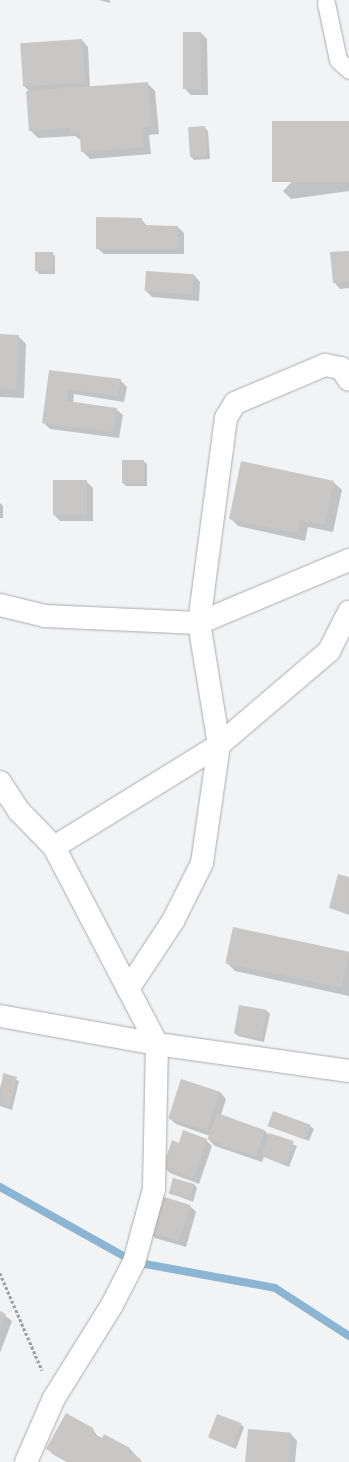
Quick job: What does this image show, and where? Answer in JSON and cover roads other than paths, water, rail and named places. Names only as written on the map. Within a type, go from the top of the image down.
[{"type":"street","points":[[128,989],[173,921],[202,863],[219,746],[200,623],[226,418],[235,403],[324,365],[342,368],[349,380]]},
{"type":"street","points":[[0,605],[45,616],[200,623],[349,560]]},
{"type":"street","points":[[54,847],[219,746],[329,651],[349,612]]},
{"type":"street","points":[[0,782],[20,811],[54,847],[157,1044],[154,1189],[134,1262],[112,1305],[54,1398],[26,1462]]},
{"type":"street","points":[[0,1016],[157,1044],[349,1072]]},
{"type":"lane","points":[[326,3],[338,60],[349,70]]},
{"type":"waterway","points":[[0,1187],[134,1262],[275,1288],[349,1336]]}]
